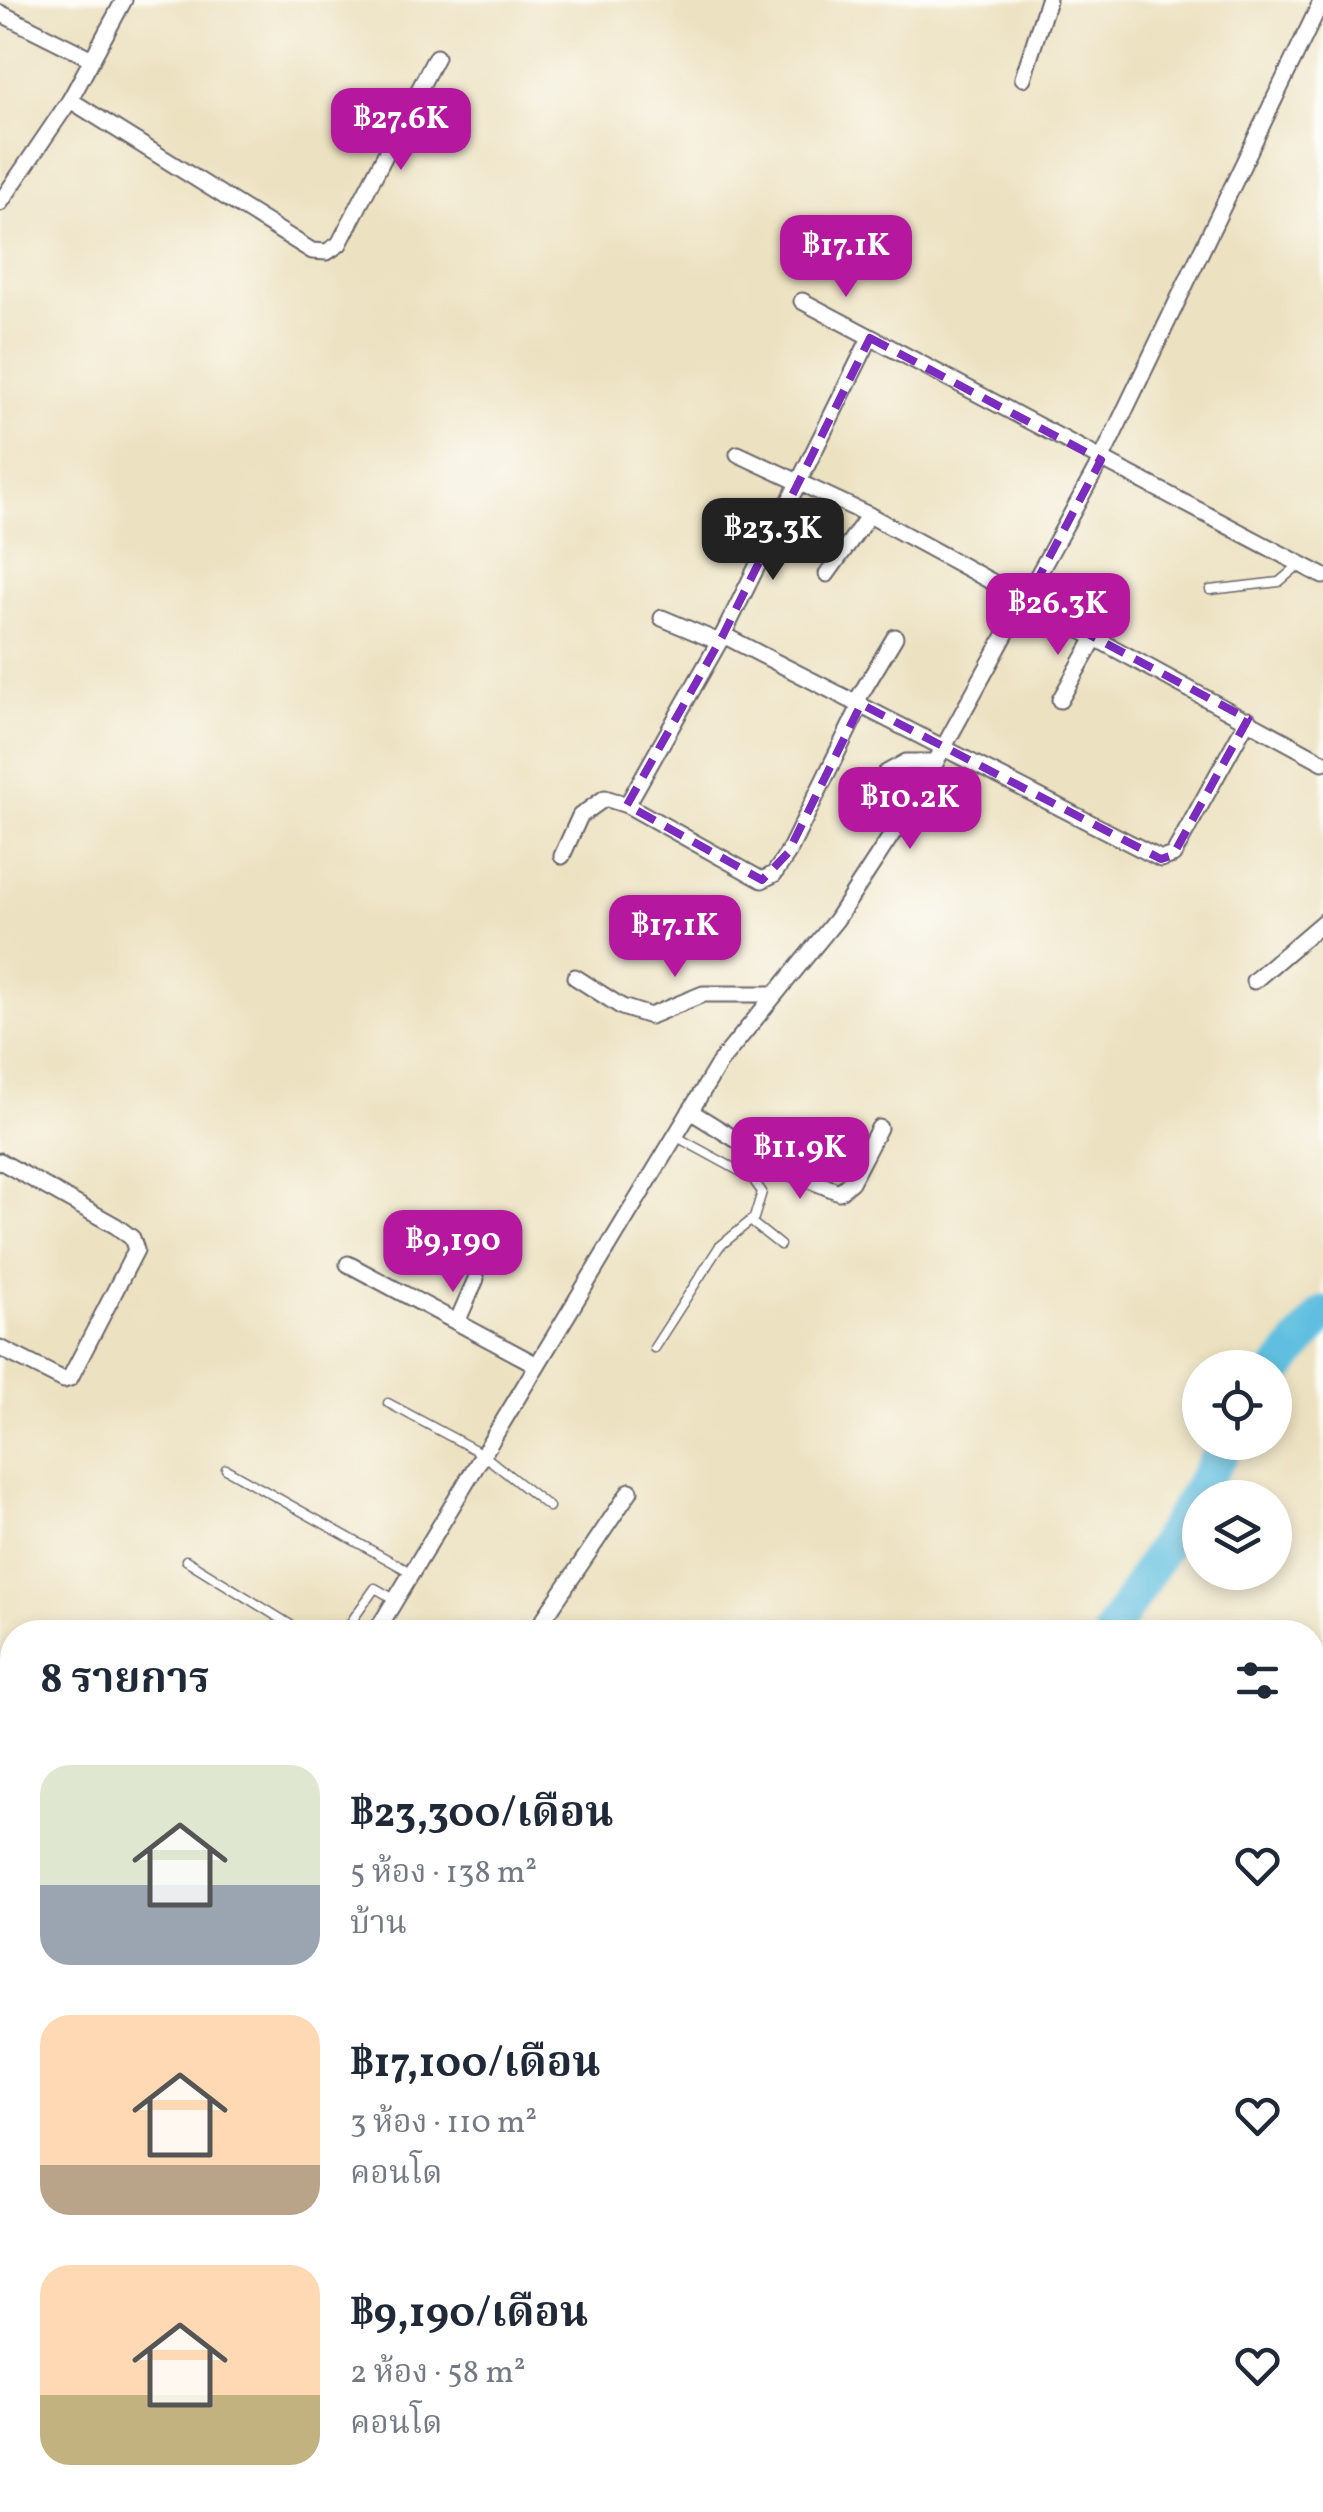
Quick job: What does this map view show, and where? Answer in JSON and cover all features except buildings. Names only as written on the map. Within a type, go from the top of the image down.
[{"type":"street","points":[[5,198],[70,100],[124,0]]},
{"type":"street","points":[[1022,78],[1048,0]]},
{"type":"street","points":[[384,1620],[480,1454],[720,1062],[836,920],[897,830],[1101,460],[1322,0]]},
{"type":"street","points":[[0,13],[92,59]]},
{"type":"street","points":[[70,100],[312,251],[326,252],[339,244],[436,57]]},
{"type":"street","points":[[802,301],[1323,576]]},
{"type":"street","points":[[628,805],[721,639],[870,338]]},
{"type":"street","points":[[738,454],[869,515],[1323,762]]},
{"type":"street","points":[[827,574],[869,515]]},
{"type":"street","points":[[662,618],[721,639],[858,703],[940,754],[1160,859],[1173,856],[1248,719]]},
{"type":"street","points":[[562,856],[580,816],[605,798],[628,805],[762,880],[774,874],[788,853],[894,636]]},
{"type":"street","points":[[1060,700],[1095,638]]},
{"type":"street","points":[[897,830],[877,799],[886,773],[906,762],[940,754]]},
{"type":"street","points":[[1254,981],[1323,922]]},
{"type":"street","points":[[575,977],[622,1006],[650,1016],[702,994],[772,994]]},
{"type":"street","points":[[690,1111],[785,1170],[839,1192],[851,1182],[879,1128]]},
{"type":"street","points":[[0,1160],[116,1226],[132,1238],[136,1250],[70,1378],[64,1380],[0,1348]]},
{"type":"street","points":[[348,1264],[536,1365]]},
{"type":"street","points":[[457,1322],[476,1279]]},
{"type":"street","points":[[543,1620],[630,1490]]},
{"type":"lane","points":[[0,175],[5,198]]},
{"type":"lane","points":[[1210,590],[1279,582],[1300,564]]},
{"type":"lane","points":[[654,1348],[719,1247],[750,1221],[762,1192],[760,1184],[675,1136]]},
{"type":"lane","points":[[750,1221],[780,1245]]},
{"type":"lane","points":[[388,1402],[480,1454],[549,1507]]},
{"type":"lane","points":[[226,1469],[412,1573]]},
{"type":"lane","points":[[186,1560],[283,1620]]},
{"type":"lane","points":[[352,1620],[375,1588],[396,1600]]},
{"type":"highlighted area","points":[[870,338],[1101,460],[1026,601],[1248,719],[1173,855],[1161,859],[861,704],[788,853],[762,880],[627,805],[723,635]]},
{"type":"waterway","points":[[1292,1353],[1323,1314]]},
{"type":"waterway","points":[[1118,1620],[1217,1460]]}]
